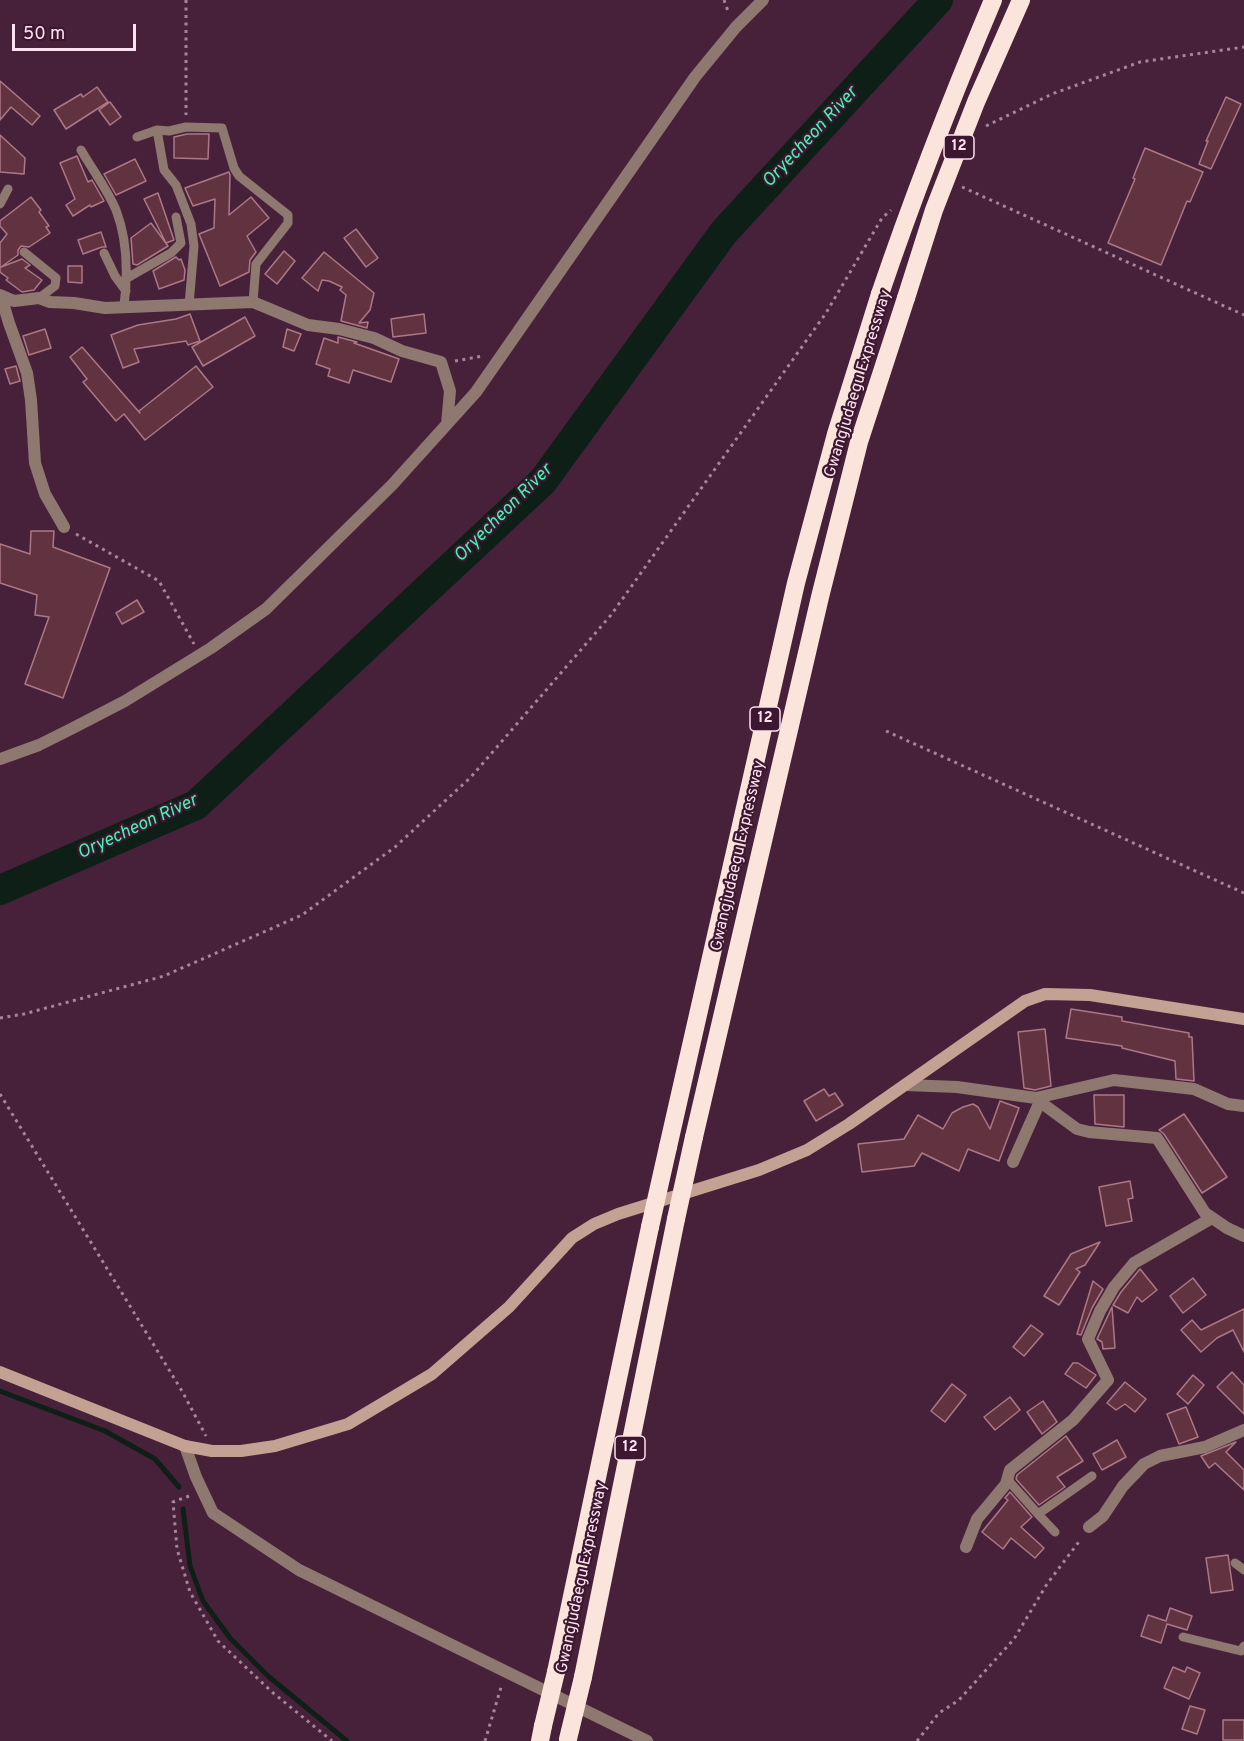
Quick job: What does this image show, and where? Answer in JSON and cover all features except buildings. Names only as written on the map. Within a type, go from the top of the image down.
[{"type":"highway","name":"Gwangjudaegu Expressway","points":[[541,1733],[668,1147],[796,582],[836,434],[911,202],[993,0]]},
{"type":"highway","name":"Gwangjudaegu Expressway","points":[[567,1740],[583,1677],[694,1137],[819,597],[859,442],[939,200],[976,102],[1021,0]]},
{"type":"street","points":[[0,759],[39,745],[73,728],[125,701],[201,655],[266,609],[392,485],[476,392],[695,77],[736,27],[763,0]]},
{"type":"street","points":[[0,295],[14,301],[39,298],[50,302],[105,308],[253,302],[308,326],[339,329],[374,338],[402,351],[441,362],[450,391],[447,424]]},
{"type":"street","points":[[0,295],[27,372],[32,400],[35,463],[45,494],[64,528]]},
{"type":"street","points":[[0,1372],[185,1446],[212,1451],[241,1451],[274,1446],[348,1424],[432,1374],[509,1307],[572,1238],[594,1224],[618,1214],[787,1159],[807,1150],[849,1124],[1025,1001],[1045,994],[1090,994],[1244,1019]]},
{"type":"street","points":[[906,1084],[957,1087],[1022,1097],[1042,1097],[1114,1080],[1194,1089],[1228,1104],[1244,1106]]},
{"type":"street","points":[[1013,1162],[1042,1097]]},
{"type":"street","points":[[1042,1097],[1043,1104],[1077,1129],[1157,1138],[1205,1213],[1244,1236]]},
{"type":"street","points":[[966,1548],[977,1519],[1006,1484],[1010,1470],[1073,1420],[1108,1380],[1089,1339],[1100,1311],[1114,1287],[1134,1263],[1212,1218]]},
{"type":"street","points":[[1089,1527],[1103,1516],[1123,1486],[1144,1464],[1160,1456],[1205,1447],[1244,1430]]},
{"type":"street","points":[[185,1446],[213,1513],[299,1570],[647,1741]]},
{"type":"lane","points":[[137,137],[157,130],[169,131],[186,127],[222,128],[234,168],[239,176],[288,214],[288,223],[256,264],[253,302]]},
{"type":"lane","points":[[157,130],[164,170],[176,184],[192,224],[194,246],[189,304]]},
{"type":"lane","points":[[81,150],[115,209],[124,236],[127,278],[124,306]]},
{"type":"lane","points":[[0,204],[8,189]]},
{"type":"lane","points":[[127,278],[171,253],[181,243],[176,217]]},
{"type":"lane","points":[[24,252],[56,278],[55,286],[39,298]]},
{"type":"lane","points":[[104,252],[115,276],[126,291]]},
{"type":"lane","points":[[1038,1514],[1092,1476]]},
{"type":"lane","points":[[1008,1479],[1055,1532]]},
{"type":"lane","points":[[1235,1563],[1244,1570]]},
{"type":"lane","points":[[1184,1637],[1241,1651],[1244,1646]]},
{"type":"path","points":[[186,0],[186,127]]},
{"type":"path","points":[[979,132],[987,125],[1052,94],[1140,62],[1244,47]]},
{"type":"path","points":[[952,183],[1244,315]]},
{"type":"path","points":[[0,1018],[24,1014],[164,976],[302,915],[396,847],[471,777],[611,615],[826,313],[882,218],[899,203]]},
{"type":"path","points":[[441,362],[464,361],[509,346]]},
{"type":"path","points":[[64,528],[159,581],[201,655]]},
{"type":"path","points":[[886,731],[1244,893]]},
{"type":"path","points":[[0,1094],[182,1391],[202,1426],[212,1451]]},
{"type":"path","points":[[202,1491],[172,1502],[177,1549],[190,1592],[218,1641],[273,1692],[332,1741]]},
{"type":"path","points":[[916,1741],[939,1713],[959,1700],[1014,1639],[1047,1584],[1089,1527]]},
{"type":"path","points":[[485,1741],[506,1671]]},
{"type":"waterway","name":"Oryecheon River","points":[[0,890],[196,805],[543,481],[724,232],[938,0]]},
{"type":"waterway","points":[[0,1391],[105,1431],[155,1459],[179,1487]]},
{"type":"waterway","points":[[183,1509],[190,1566],[203,1601],[230,1638],[268,1676],[347,1741]]}]
